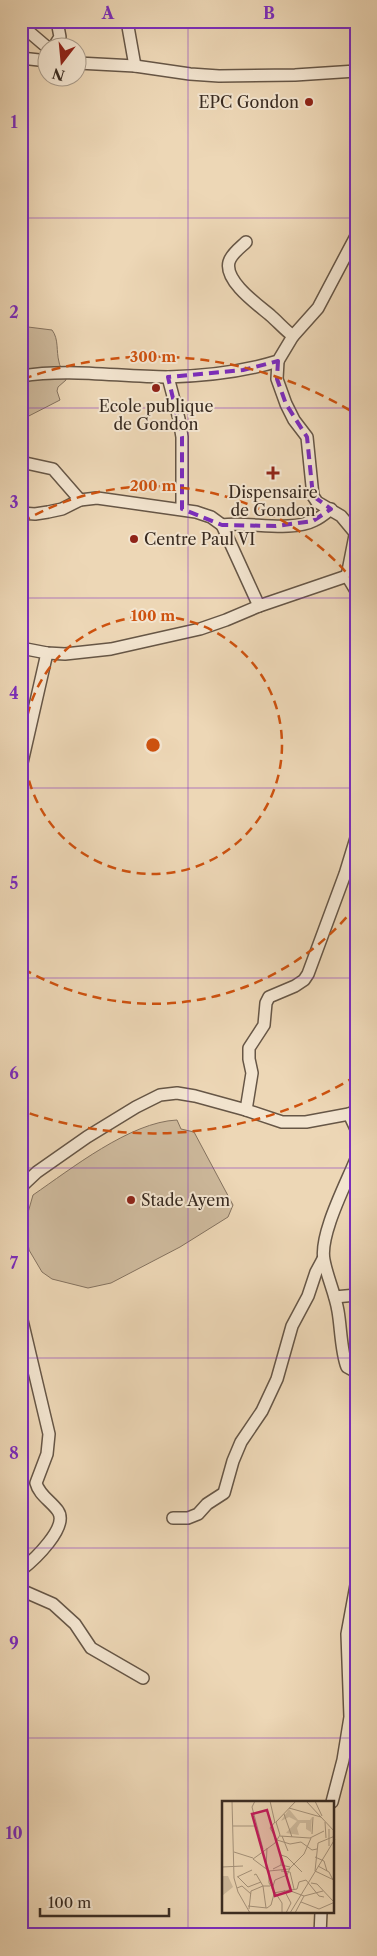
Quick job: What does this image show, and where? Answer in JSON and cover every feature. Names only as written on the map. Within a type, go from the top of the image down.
[{"type":"street","points":[[57,21],[59,38]]},
{"type":"street","points":[[126,21],[135,66]]},
{"type":"street","points":[[21,25],[38,39]]},
{"type":"street","points":[[21,58],[38,60]]},
{"type":"street","points":[[88,63],[219,76],[295,76],[356,71]]},
{"type":"street","points":[[356,236],[318,308],[293,336],[278,361],[277,379],[294,420],[307,437],[314,496],[317,502],[341,516],[355,532],[347,576],[356,591]]},
{"type":"street","points":[[246,242],[231,257],[228,266],[230,273],[236,283],[253,302],[293,336]]},
{"type":"street","points":[[21,376],[74,373],[168,377],[243,370],[278,361]]},
{"type":"street","points":[[168,377],[180,419],[182,436],[182,509]]},
{"type":"street","points":[[21,462],[53,469],[80,500]]},
{"type":"street","points":[[21,513],[35,514],[62,509],[80,500],[98,498],[182,509],[211,517],[222,524],[276,526],[316,520],[331,509]]},
{"type":"street","points":[[222,524],[259,606]]},
{"type":"street","points":[[21,648],[65,654],[111,649],[200,629],[259,606],[347,576]]},
{"type":"street","points":[[21,767],[47,653]]},
{"type":"street","points":[[246,1110],[252,1073],[249,1048],[264,1025],[266,1003],[269,997],[295,986],[304,980],[308,974],[345,874],[356,838]]},
{"type":"street","points":[[21,1187],[37,1172],[87,1137],[136,1107],[160,1095],[177,1093],[194,1096],[282,1122],[294,1123],[352,1113],[356,1128]]},
{"type":"street","points":[[356,1159],[326,1233],[323,1250],[335,1296],[344,1358],[347,1367],[356,1372]]},
{"type":"street","points":[[173,1518],[188,1518],[198,1514],[207,1504],[224,1493],[233,1461],[241,1442],[262,1411],[277,1379],[292,1326],[308,1296],[316,1272],[324,1259]]},
{"type":"street","points":[[335,1296],[356,1295]]},
{"type":"street","points":[[21,1316],[49,1434],[47,1454],[36,1483],[41,1494],[57,1509],[61,1516],[61,1523],[40,1553],[21,1570]]},
{"type":"street","points":[[332,1801],[343,1760],[350,1717],[352,1675],[347,1634],[356,1585]]},
{"type":"street","points":[[21,1590],[53,1604],[75,1624],[91,1648],[143,1678]]},
{"type":"street","points":[[320,1935],[322,1914]]},
{"type":"highlighted area","points":[[278,361],[277,379],[286,404],[307,437],[313,496],[331,509],[313,521],[276,526],[222,525],[182,509],[182,437],[168,377],[243,370]]},
{"type":"shaded area","points":[[21,328],[52,330],[56,341],[58,358],[66,380],[58,387],[57,391],[60,400],[21,420]]},
{"type":"shaded area","name":"Stade Ayem","points":[[177,1120],[181,1129],[194,1132],[233,1205],[228,1217],[180,1247],[111,1283],[88,1288],[52,1279],[42,1272],[29,1250],[25,1223],[33,1195],[83,1160],[121,1138],[140,1129]]},
{"type":"place","name":"EPC Gondon","points":[[309,102]]},
{"type":"place","name":"Ecole publique de Gondon","points":[[156,388]]},
{"type":"place","name":"Dispensaire de Gondon","points":[[273,473]]},
{"type":"place","name":"Centre Paul VI","points":[[134,539]]},
{"type":"place","name":"Stade Ayem","points":[[131,1200]]}]
